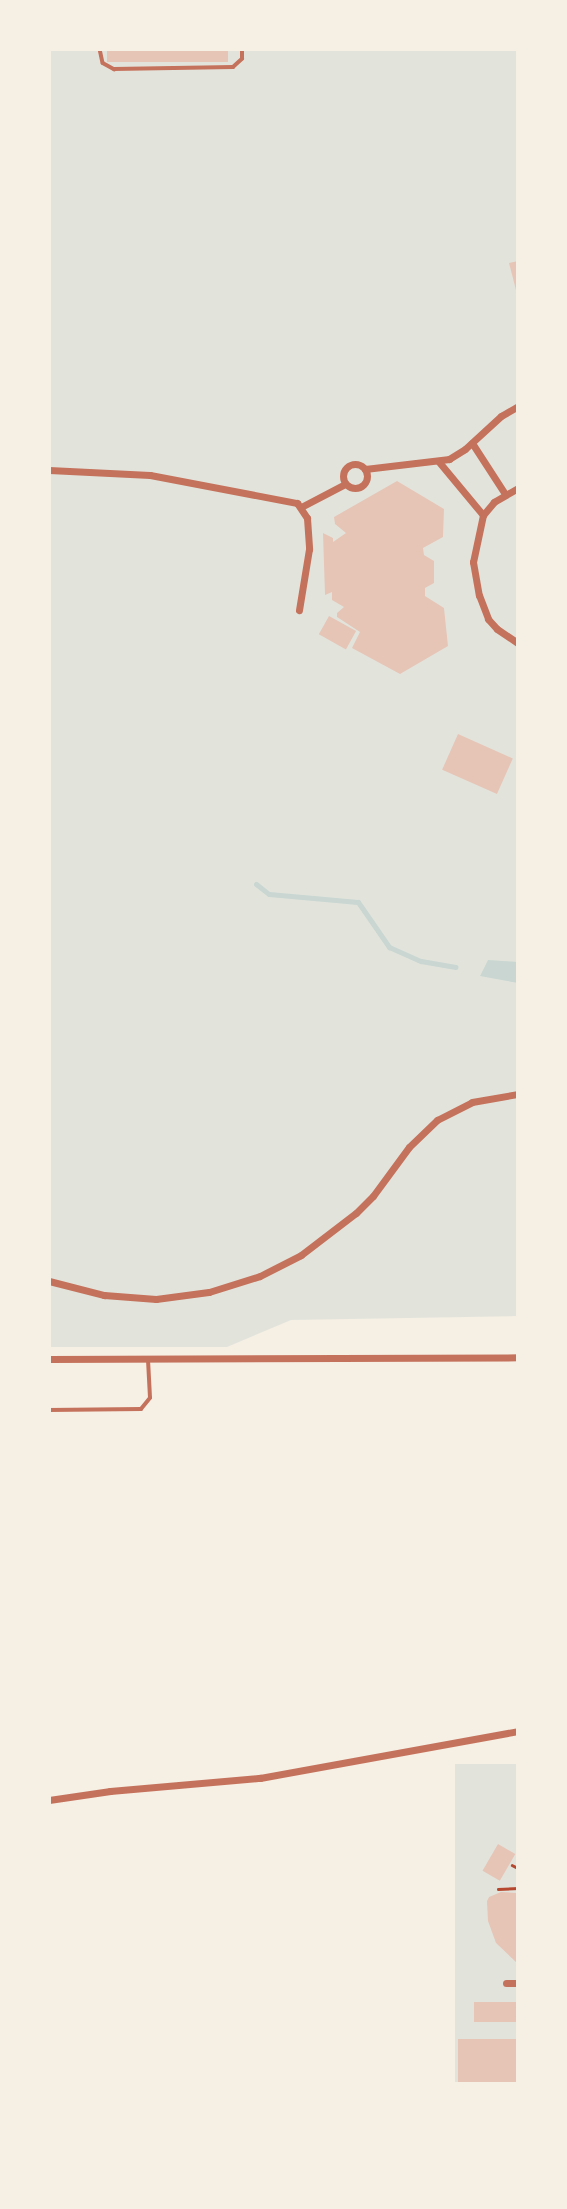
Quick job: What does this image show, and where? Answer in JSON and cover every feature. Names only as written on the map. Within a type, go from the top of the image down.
[{"type":"street","points":[[365,469],[365,484],[354,489],[345,484],[342,473],[349,465],[360,465],[365,469],[439,462],[457,455],[500,416],[518,407]]},
{"type":"street","points":[[472,443],[505,494]]},
{"type":"street","points":[[439,462],[484,515]]},
{"type":"street","points":[[49,470],[117,472],[183,479],[292,501],[301,507],[307,517],[307,580],[299,610]]},
{"type":"street","points":[[301,507],[345,484]]},
{"type":"street","points":[[518,488],[505,494],[484,515],[473,562],[479,594],[488,618],[497,629],[518,643]]},
{"type":"street","points":[[49,1281],[104,1295],[156,1299],[209,1292],[260,1276],[301,1255],[356,1213],[373,1196],[409,1147],[437,1120],[472,1102],[518,1094]]},
{"type":"street","points":[[49,1359],[518,1357]]},
{"type":"street","points":[[49,1800],[110,1791],[260,1778],[518,1731]]},
{"type":"street","points":[[506,1983],[518,1983]]},
{"type":"lane","points":[[100,49],[103,63],[114,69],[233,67],[242,59],[242,49]]},
{"type":"lane","points":[[49,1410],[141,1409],[150,1398],[148,1359]]},
{"type":"path","points":[[512,1865],[518,1868]]},
{"type":"path","points":[[498,1889],[518,1888]]},
{"type":"shaded area","points":[[49,49],[518,49],[518,1316],[291,1320],[227,1347],[49,1347]]},
{"type":"shaded area","points":[[488,960],[518,962],[518,983],[480,976]]},
{"type":"shaded area","points":[[455,1764],[518,1764],[518,2082],[455,2082]]},
{"type":"building","points":[[107,49],[228,49],[228,62],[107,62]]},
{"type":"building","points":[[518,261],[518,294],[517,294],[509,263]]},
{"type":"building","points":[[397,481],[444,509],[443,537],[423,548],[424,555],[434,561],[434,583],[425,588],[425,596],[444,608],[448,646],[400,674],[352,648],[360,632],[337,617],[337,613],[344,607],[332,600],[332,592],[325,595],[323,533],[333,538],[333,542],[346,533],[335,524],[334,517]]},
{"type":"building","points":[[329,616],[356,631],[346,649],[319,634]]},
{"type":"building","points":[[458,734],[513,758],[497,794],[442,770]]},
{"type":"building","points":[[498,1844],[515,1854],[500,1881],[482,1871]]},
{"type":"building","points":[[501,1892],[518,1893],[518,1964],[496,1943],[488,1921],[487,1901],[489,1897]]},
{"type":"building","points":[[474,2002],[518,2002],[518,2022],[474,2022]]},
{"type":"building","points":[[458,2039],[518,2039],[518,2082],[458,2082]]},
{"type":"waterway","points":[[256,884],[269,894],[358,902],[389,947],[421,961],[455,967]]}]
